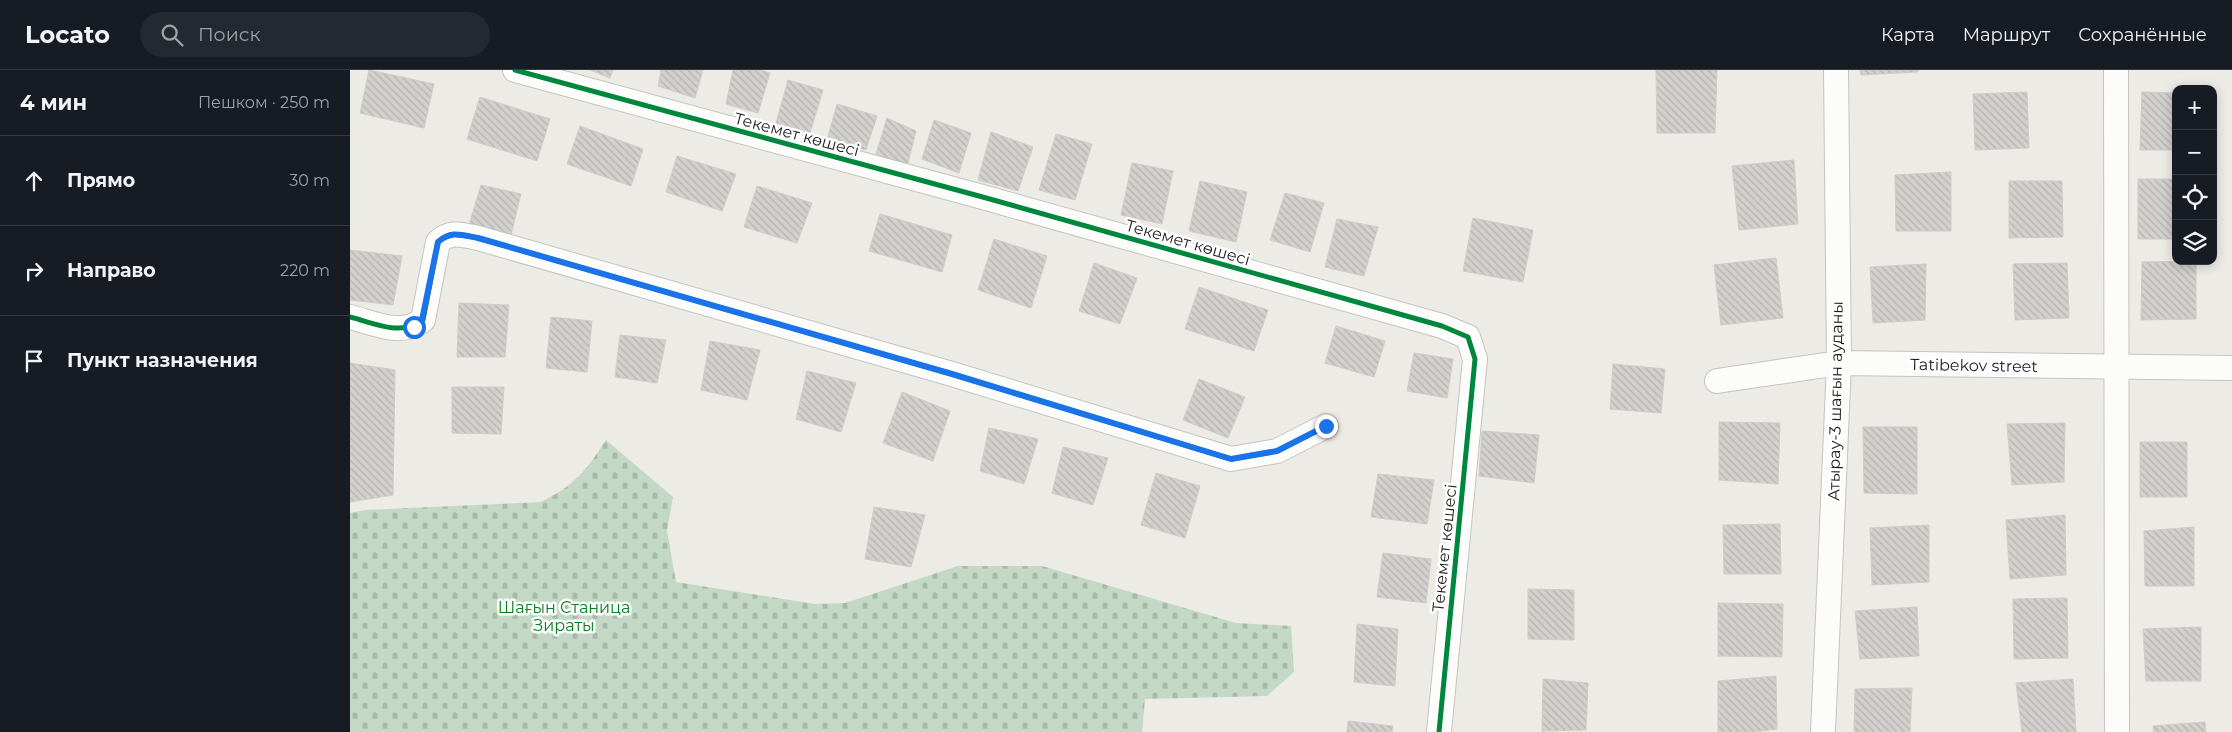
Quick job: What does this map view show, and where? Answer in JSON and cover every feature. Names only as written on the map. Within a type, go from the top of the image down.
[{"type":"street","name":"Текемет көшесі","points":[[515,70],[1008,204],[1442,326],[1468,337],[1475,359],[1439,732]]},
{"type":"street","name":"Атырау-3 шағын ауданы","points":[[1823,732],[1839,363],[1836,70]]},
{"type":"street","points":[[2116,70],[2117,732]]},
{"type":"street","points":[[350,317],[402,330],[414,327],[422,320],[438,242],[445,236],[454,233],[478,238],[952,374],[1231,459],[1277,451],[1326,426]]},
{"type":"street","name":"Tatibekov street","points":[[1717,381],[1839,363],[2232,368]]},
{"type":"green space","name":"Шағын Станица Зираты","points":[[606,440],[673,497],[667,531],[676,582],[815,604],[845,603],[958,566],[1042,566],[1236,623],[1291,626],[1294,672],[1267,696],[1145,699],[1142,732],[350,732],[350,513],[365,510],[541,502],[563,490],[578,477],[592,461]]},
{"type":"building","points":[[369,70],[434,84],[424,128],[360,113]]},
{"type":"building","points":[[590,70],[613,70],[610,78]]},
{"type":"building","points":[[661,70],[703,70],[695,98],[658,86]]},
{"type":"building","points":[[733,70],[759,70],[770,73],[758,113],[726,104]]},
{"type":"building","points":[[1656,70],[1717,70],[1715,133],[1657,133]]},
{"type":"building","points":[[1860,70],[1918,70],[1918,72],[1861,75]]},
{"type":"building","points":[[788,80],[823,90],[810,133],[776,123]]},
{"type":"building","points":[[2027,92],[2029,148],[1975,150],[1973,94]]},
{"type":"building","points":[[2142,92],[2172,93],[2172,150],[2140,150]]},
{"type":"building","points":[[480,97],[550,119],[537,161],[467,139]]},
{"type":"building","points":[[837,104],[877,116],[866,150],[827,140]]},
{"type":"building","points":[[887,118],[916,131],[907,167],[876,154]]},
{"type":"building","points":[[934,120],[971,133],[959,173],[922,159]]},
{"type":"building","points":[[580,126],[643,149],[631,186],[567,164]]},
{"type":"building","points":[[991,132],[1033,147],[1018,191],[978,180]]},
{"type":"building","points":[[1056,134],[1092,144],[1075,200],[1039,190]]},
{"type":"building","points":[[677,156],[736,174],[722,211],[666,192]]},
{"type":"building","points":[[1794,160],[1798,224],[1739,230],[1732,166]]},
{"type":"building","points":[[1132,163],[1173,171],[1162,224],[1121,215]]},
{"type":"building","points":[[1951,172],[1951,231],[1896,231],[1895,175]]},
{"type":"building","points":[[2138,179],[2172,179],[2172,239],[2138,239]]},
{"type":"building","points":[[1200,181],[1247,192],[1236,242],[1189,231]]},
{"type":"building","points":[[2009,181],[2062,181],[2063,237],[2009,238]]},
{"type":"building","points":[[481,185],[521,194],[511,235],[469,225]]},
{"type":"building","points":[[757,186],[812,203],[797,243],[744,227]]},
{"type":"building","points":[[1285,193],[1324,203],[1310,252],[1270,240]]},
{"type":"building","points":[[880,214],[952,235],[942,272],[869,251]]},
{"type":"building","points":[[1473,218],[1533,230],[1523,282],[1463,271]]},
{"type":"building","points":[[1337,219],[1378,227],[1364,276],[1325,267]]},
{"type":"building","points":[[994,239],[1047,256],[1031,308],[978,290]]},
{"type":"building","points":[[350,250],[402,256],[393,305],[350,300]]},
{"type":"building","points":[[1776,258],[1783,318],[1721,325],[1714,265]]},
{"type":"building","points":[[2172,261],[2172,265],[2196,265],[2196,319],[2141,320],[2142,262]]},
{"type":"building","points":[[1094,263],[1137,278],[1120,324],[1079,311]]},
{"type":"building","points":[[2067,263],[2069,318],[2015,320],[2013,264]]},
{"type":"building","points":[[1926,264],[1925,320],[1873,323],[1870,267]]},
{"type":"building","points":[[1199,287],[1268,310],[1254,351],[1185,329]]},
{"type":"building","points":[[459,303],[509,305],[505,357],[457,357]]},
{"type":"building","points":[[551,317],[592,321],[587,372],[546,368]]},
{"type":"building","points":[[1336,326],[1385,341],[1374,377],[1325,363]]},
{"type":"building","points":[[620,335],[666,340],[657,383],[615,377]]},
{"type":"building","points":[[710,341],[760,350],[747,400],[701,390]]},
{"type":"building","points":[[1414,353],[1453,359],[1447,398],[1407,391]]},
{"type":"building","points":[[350,363],[395,370],[393,495],[350,502]]},
{"type":"building","points":[[1613,364],[1665,369],[1661,413],[1610,409]]},
{"type":"building","points":[[807,371],[856,383],[841,432],[796,419]]},
{"type":"building","points":[[1199,379],[1245,397],[1228,438],[1183,420]]},
{"type":"building","points":[[452,387],[504,387],[501,434],[452,433]]},
{"type":"building","points":[[902,392],[950,411],[933,461],[883,443]]},
{"type":"building","points":[[1719,422],[1780,423],[1778,484],[1719,480]]},
{"type":"building","points":[[2065,423],[2064,482],[2012,485],[2007,424]]},
{"type":"building","points":[[1863,427],[1917,427],[1917,494],[1864,493]]},
{"type":"building","points":[[989,428],[1038,439],[1024,484],[980,471]]},
{"type":"building","points":[[1482,431],[1539,435],[1534,483],[1479,476]]},
{"type":"building","points":[[2140,442],[2187,442],[2187,497],[2140,497]]},
{"type":"building","points":[[1063,447],[1108,458],[1093,505],[1052,493]]},
{"type":"building","points":[[1156,473],[1200,486],[1185,538],[1141,525]]},
{"type":"building","points":[[1378,474],[1434,480],[1427,524],[1371,517]]},
{"type":"building","points":[[874,507],[925,515],[911,567],[865,559]]},
{"type":"building","points":[[2065,515],[2066,575],[2010,579],[2006,520]]},
{"type":"building","points":[[1780,524],[1781,574],[1724,574],[1723,525]]},
{"type":"building","points":[[1929,525],[1929,582],[1872,585],[1870,528]]},
{"type":"building","points":[[2194,527],[2194,586],[2145,586],[2144,531]]},
{"type":"building","points":[[1383,553],[1431,559],[1426,603],[1377,597]]},
{"type":"building","points":[[1528,589],[1574,590],[1574,640],[1528,639]]},
{"type":"building","points":[[2067,598],[2068,658],[2014,659],[2013,599]]},
{"type":"building","points":[[1718,603],[1783,604],[1782,657],[1718,656]]},
{"type":"building","points":[[1917,607],[1919,656],[1860,659],[1855,611]]},
{"type":"building","points":[[1357,624],[1398,629],[1395,686],[1354,682]]},
{"type":"building","points":[[2201,627],[2201,681],[2146,681],[2143,629]]},
{"type":"building","points":[[1776,676],[1777,729],[1752,732],[1718,732],[1718,681]]},
{"type":"building","points":[[1543,679],[1588,683],[1586,730],[1542,731]]},
{"type":"building","points":[[2073,679],[2076,732],[2022,732],[2016,683]]},
{"type":"building","points":[[1912,688],[1910,732],[1854,732],[1855,689]]},
{"type":"building","points":[[1348,721],[1393,726],[1392,732],[1347,732]]},
{"type":"building","points":[[2205,722],[2206,732],[2154,732],[2153,726]]},
{"type":"cycle path","points":[[515,70],[979,196],[1442,326],[1468,337],[1475,359],[1439,732]]},
{"type":"cycle path","points":[[350,317],[397,328],[406,328],[423,320],[438,242],[447,236],[462,235],[952,374],[1231,459],[1277,451],[1326,426]]},
{"type":"route","points":[[414,327],[422,320],[438,242],[445,236],[454,233],[478,238],[952,374],[1231,459],[1277,451],[1326,426]]}]
